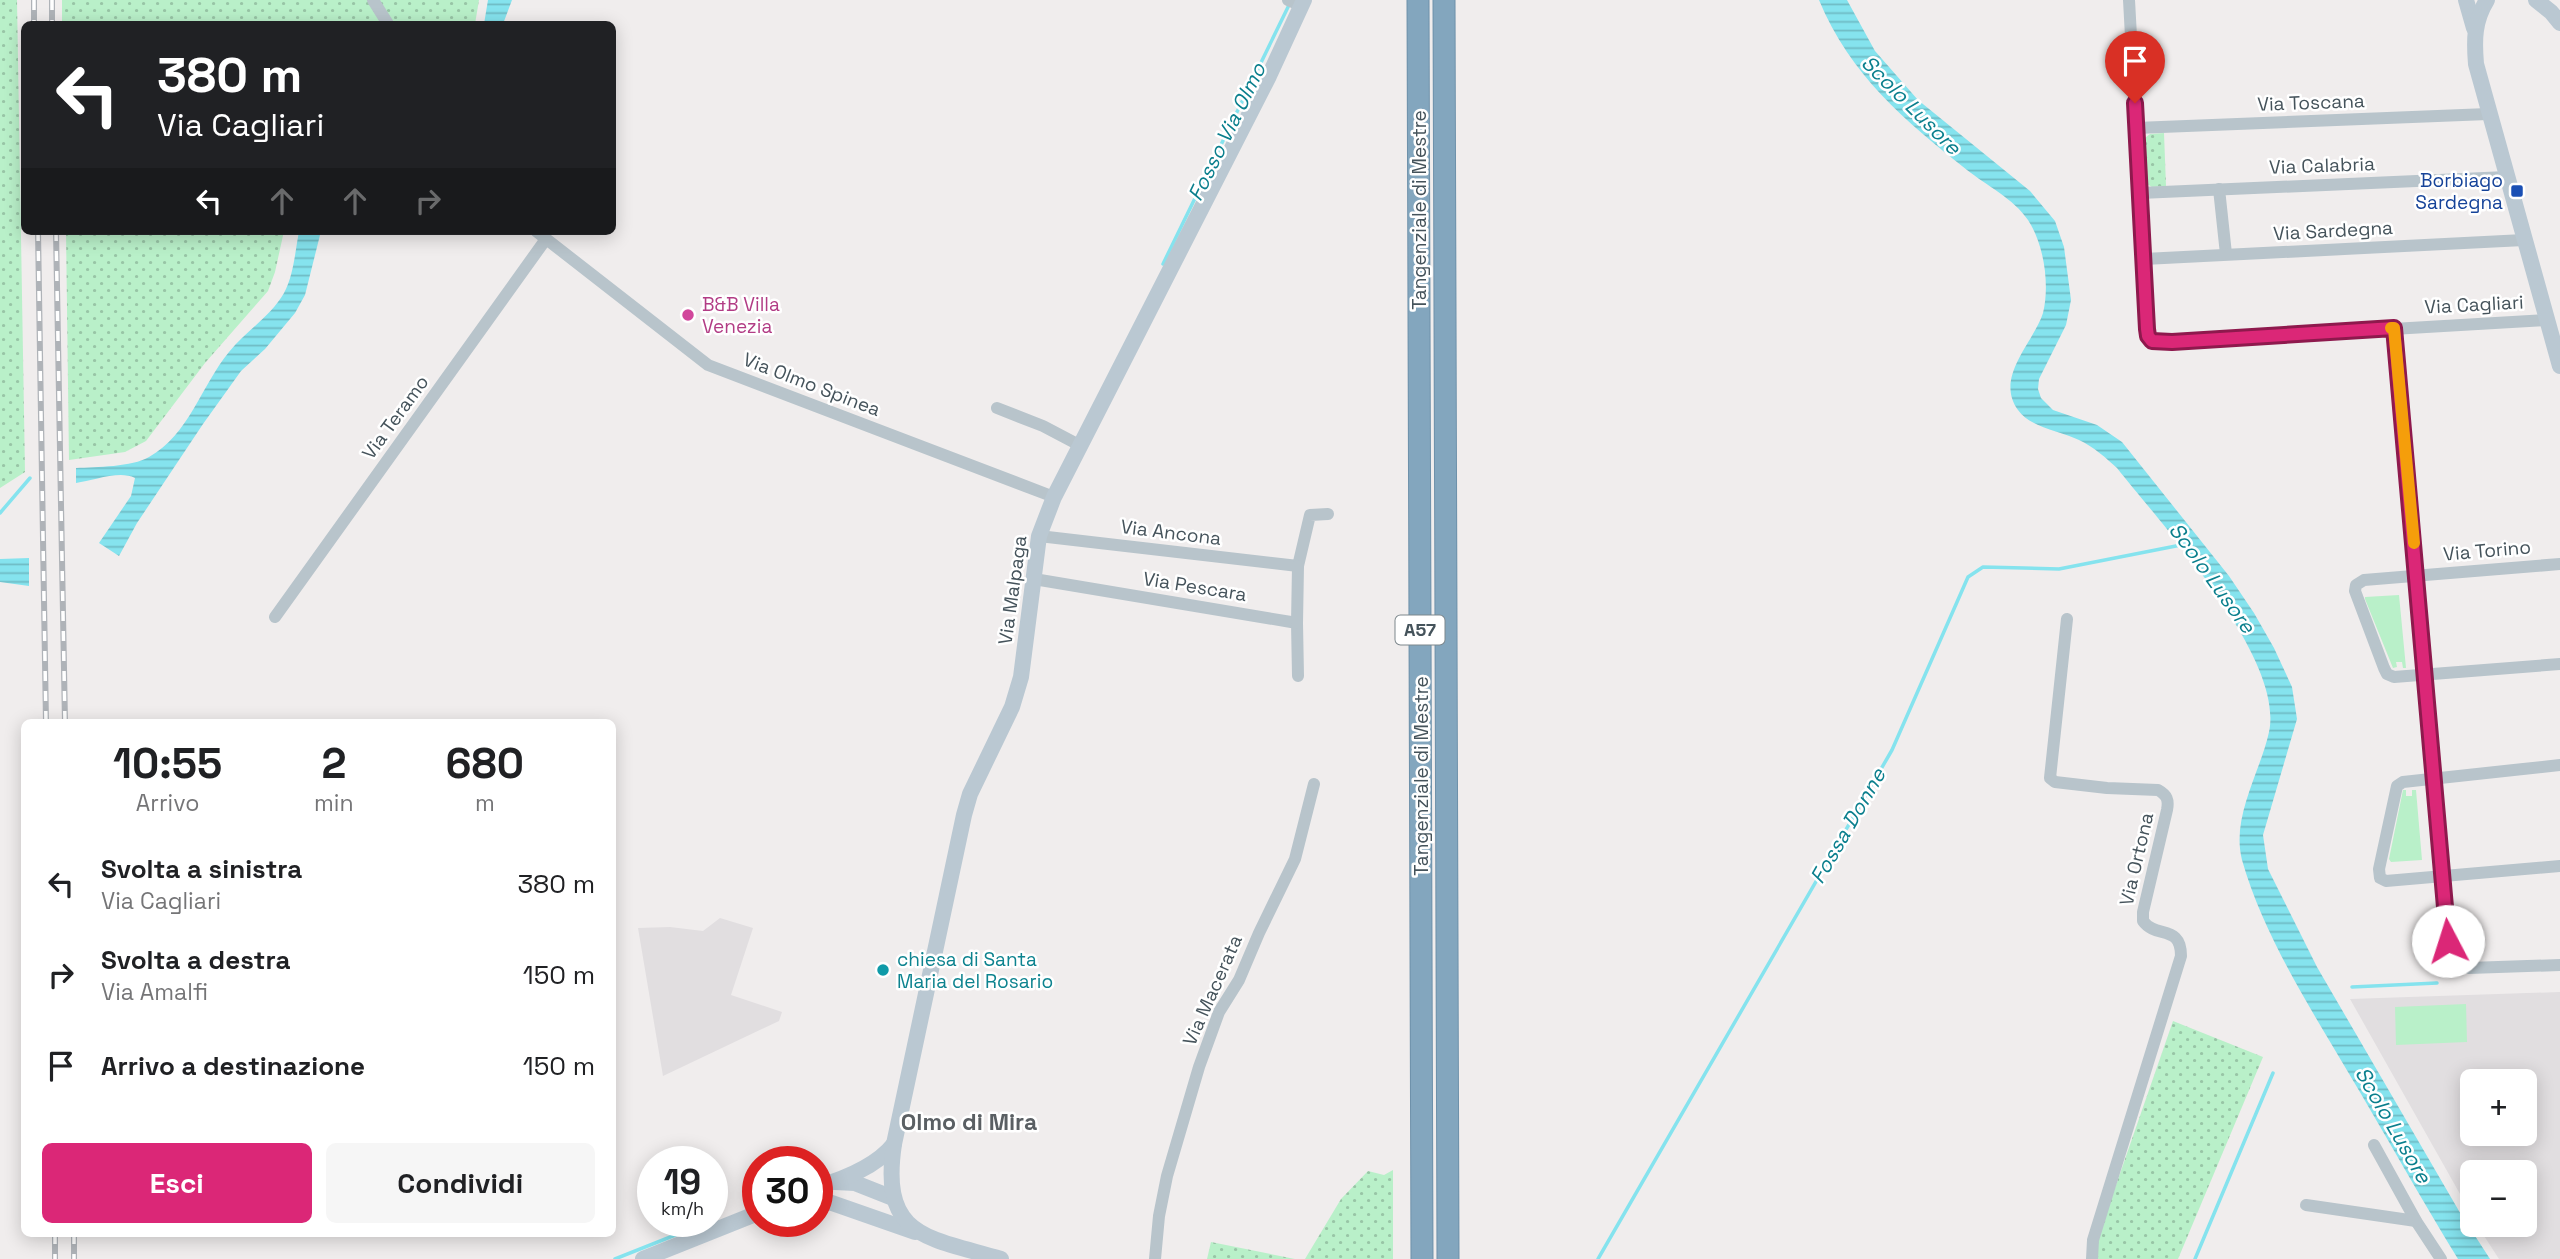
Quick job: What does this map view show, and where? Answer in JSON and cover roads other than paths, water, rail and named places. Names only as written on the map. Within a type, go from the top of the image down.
[{"type":"highway","name":"Tangenziale di Mestre","points":[[1418,0],[1422,1259]]},
{"type":"highway","name":"Tangenziale di Mestre","points":[[1444,0],[1448,1259]]},
{"type":"street","points":[[373,0],[386,21]]},
{"type":"street","points":[[2129,0],[2144,259]]},
{"type":"street","points":[[2466,0],[2475,31],[2476,64],[2488,114],[2560,366]]},
{"type":"street","points":[[2475,31],[2487,0]]},
{"type":"street","points":[[2536,0],[2553,12]]},
{"type":"street","name":"Via Malpaga","points":[[893,1198],[890,1182],[894,1144],[964,815],[970,794],[1012,707],[1021,677],[1039,536],[1055,497],[1269,76],[1297,2]]},
{"type":"street","name":"Via Toscana","points":[[2136,128],[2488,114]]},
{"type":"street","name":"Via Calabria","points":[[2140,193],[2507,177]]},
{"type":"street","points":[[2219,189],[2226,254]]},
{"type":"street","name":"Via Olmo Spinea","points":[[541,235],[708,365],[1055,497]]},
{"type":"street","name":"Via Teramo","points":[[275,617],[541,235]]},
{"type":"street","name":"Via Sardegna","points":[[2144,259],[2524,240]]},
{"type":"street","name":"Via Cagliari","points":[[2144,259],[2147,329],[2152,341],[2547,320]]},
{"type":"street","points":[[2394,328],[2449,948],[2456,961],[2469,968],[2560,965]]},
{"type":"street","points":[[997,408],[1042,426],[1081,446]]},
{"type":"street","points":[[1298,676],[1298,566],[1310,515],[1328,514]]},
{"type":"street","name":"Via Ancona","points":[[1039,536],[1298,566]]},
{"type":"street","name":"Via Torino","points":[[2425,676],[2394,677],[2387,674],[2355,591],[2359,582],[2560,564]]},
{"type":"street","name":"Via Pescara","points":[[1034,579],[1297,623]]},
{"type":"street","name":"Via Ortona","points":[[2067,618],[2050,778],[2055,782],[2158,790],[2165,794],[2167,810],[2143,920],[2152,928],[2174,935],[2181,947],[2181,956],[2094,1240],[2092,1259]]},
{"type":"street","points":[[2425,676],[2560,664]]},
{"type":"street","points":[[2560,765],[2403,782],[2398,786],[2379,869],[2380,878],[2386,881],[2560,866]]},
{"type":"street","name":"Via Macerata","points":[[1155,1259],[1159,1216],[1167,1176],[1199,1067],[1219,1012],[1239,979],[1295,859],[1314,784]]},
{"type":"street","points":[[835,1182],[873,1164],[894,1144]]},
{"type":"street","points":[[2374,1145],[2416,1221],[2441,1259]]},
{"type":"street","points":[[835,1182],[855,1183],[893,1198],[898,1211],[919,1233]]},
{"type":"street","points":[[858,1213],[879,1210],[893,1198]]},
{"type":"street","points":[[833,1203],[1001,1259]]},
{"type":"street","points":[[2306,1205],[2416,1221]]},
{"type":"street","points":[[643,1259],[742,1219]]},
{"type":"water","points":[[488,0],[512,0],[504,21],[484,21]]},
{"type":"water","name":"Scolo Lusore","points":[[1819,0],[1847,0],[1875,51],[1918,100],[2030,191],[2055,221],[2064,247],[2071,300],[2066,325],[2039,379],[2041,398],[2053,410],[2097,425],[2122,442],[2229,576],[2274,648],[2292,687],[2297,719],[2263,835],[2268,869],[2317,967],[2460,1213],[2460,1237],[2476,1237],[2490,1259],[2458,1259],[2303,995],[2274,942],[2251,888],[2242,860],[2240,828],[2269,732],[2269,702],[2258,668],[2240,631],[2189,557],[2117,468],[2084,443],[2030,421],[2018,410],[2012,398],[2013,372],[2038,324],[2045,302],[2046,278],[2042,253],[2034,230],[2015,205],[1944,152],[1881,95],[1846,51]]},
{"type":"water","points":[[298,235],[320,235],[305,295],[295,313],[265,349],[241,371],[137,523],[119,556],[99,543],[131,496],[135,478],[121,475],[76,483],[76,468],[133,463],[163,448],[185,423],[229,352],[279,301],[292,271]]},
{"type":"water","points":[[29,558],[29,586],[0,582],[0,559]]},
{"type":"waterway","name":"Fosso Via Olmo","points":[[1163,264],[1289,5]]},
{"type":"waterway","points":[[0,513],[30,478]]},
{"type":"waterway","name":"Fossa Donne","points":[[1598,1259],[1892,750],[1968,577],[1983,567],[2059,569],[2181,545]]},
{"type":"waterway","points":[[2352,987],[2437,983]]},
{"type":"waterway","points":[[2195,1259],[2273,1073]]},
{"type":"waterway","name":"Fosso Via Olmo","points":[[615,1259],[670,1237]]},
{"type":"railway","points":[[34,0],[34,21]]},
{"type":"railway","points":[[52,0],[52,21]]},
{"type":"railway","points":[[38,235],[46,719]]},
{"type":"railway","points":[[56,235],[65,719]]},
{"type":"railway","points":[[55,1237],[55,1259]]},
{"type":"railway","points":[[74,1237],[74,1259]]},
{"type":"place","name":"Borbiago Sardegna","points":[[2517,191]]},
{"type":"place","name":"B&B Villa Venezia","points":[[688,315]]},
{"type":"place","name":"chiesa di Santa Maria del Rosario","points":[[883,970]]},
{"type":"district","name":"Olmo di Mira","points":[[969,1122]]}]
